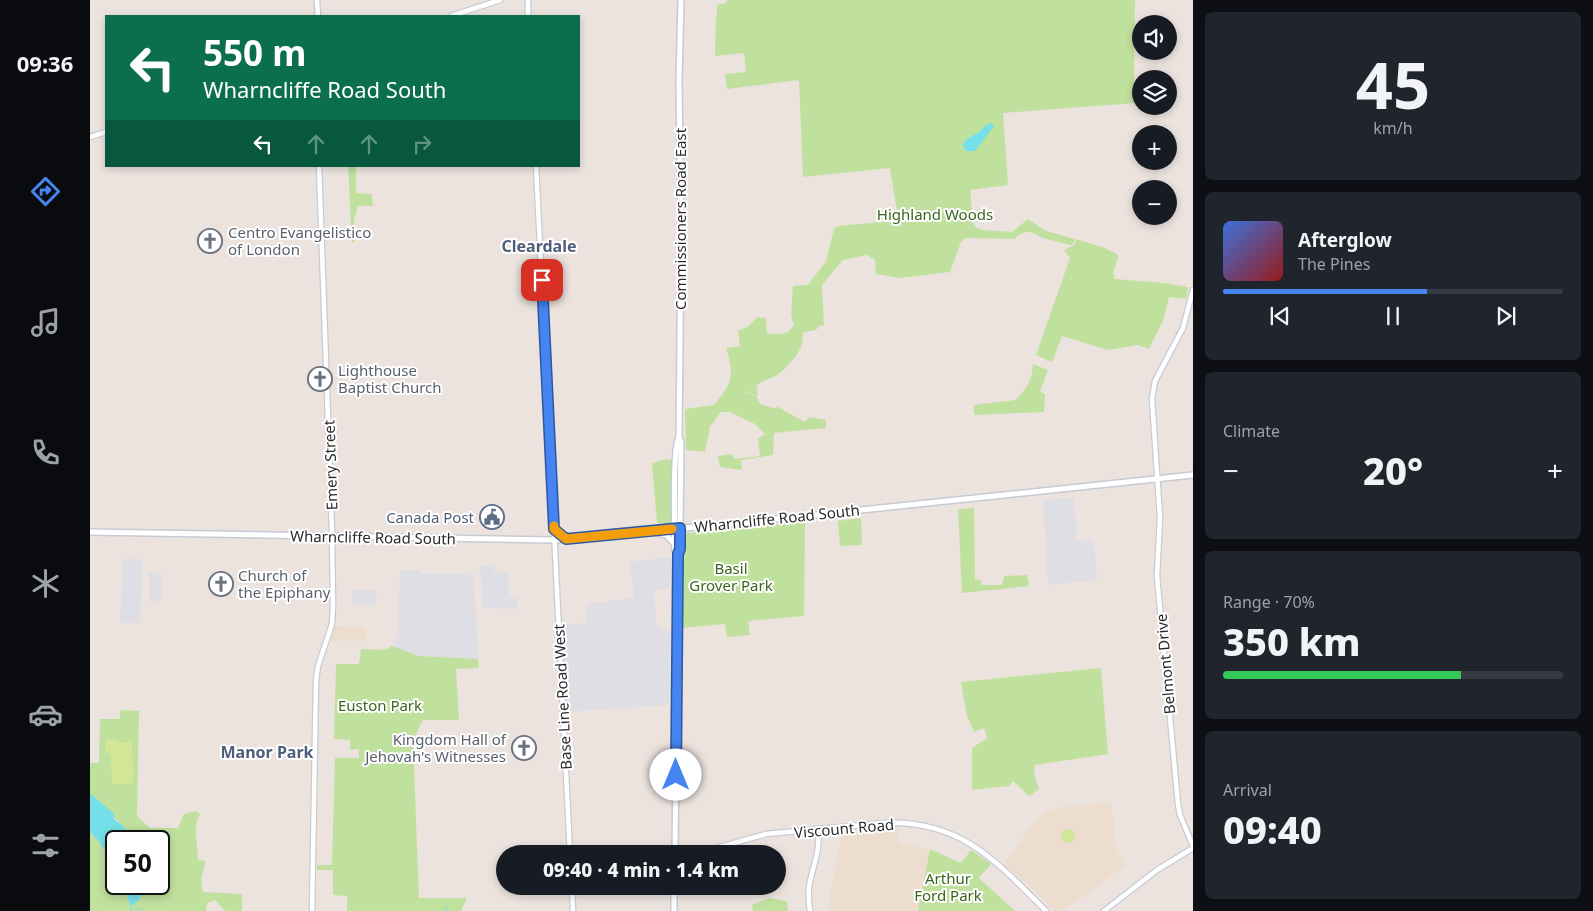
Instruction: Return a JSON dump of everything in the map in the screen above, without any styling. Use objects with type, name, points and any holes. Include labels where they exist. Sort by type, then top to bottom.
[{"type":"main road","name":"Commissioners Road East","points":[[678,528],[681,442],[678,438],[681,236],[679,80],[681,0]]},
{"type":"main road","name":"Wharncliffe Road South","points":[[90,532],[554,540],[1193,476]]},
{"type":"main road","points":[[678,528],[675,544],[675,550],[678,554]]},
{"type":"main road","points":[[675,845],[678,554],[680,549],[678,528]]},
{"type":"main road","points":[[554,529],[566,539]]},
{"type":"main road","points":[[650,531],[666,535],[675,544]]},
{"type":"main road","points":[[674,895],[674,911]]},
{"type":"street","points":[[317,0],[318,15]]},
{"type":"street","points":[[453,15],[500,0]]},
{"type":"street","points":[[528,0],[528,15]]},
{"type":"street","points":[[90,137],[105,132]]},
{"type":"street","name":"Emery Street","points":[[312,911],[316,680],[318,666],[332,624],[332,537],[319,167]]},
{"type":"street","name":"Base Line Road West","points":[[536,167],[570,845]]},
{"type":"street","name":"Belmont Drive","points":[[1193,290],[1183,328],[1159,371],[1153,391],[1160,518],[1156,565],[1164,662],[1178,804],[1180,815],[1193,847]]},
{"type":"street","name":"Viscount Road","points":[[727,845],[766,834],[898,823],[933,828],[967,841],[986,853],[1046,911]]},
{"type":"street","points":[[810,911],[809,888],[820,840],[818,830]]},
{"type":"street","points":[[1104,911],[1157,870],[1193,847]]},
{"type":"street","points":[[572,895],[573,911]]},
{"type":"shaded area","points":[[1074,497],[1077,541],[1094,540],[1097,580],[1048,585],[1043,500]]},
{"type":"shaded area","points":[[671,557],[670,588],[654,590],[656,624],[671,634],[669,705],[567,712],[563,625],[587,623],[586,604],[634,598],[630,562]]},
{"type":"shaded area","points":[[123,559],[142,559],[140,623],[120,623]]},
{"type":"shaded area","points":[[480,566],[494,566],[494,572],[508,573],[509,597],[517,599],[517,609],[483,608]]},
{"type":"shaded area","points":[[400,570],[421,570],[421,574],[474,573],[478,659],[419,656],[392,646],[398,634]]},
{"type":"shaded area","points":[[149,573],[162,573],[161,601],[149,601]]},
{"type":"shaded area","points":[[352,590],[377,591],[376,605],[352,605]]},
{"type":"shaded area","points":[[334,626],[366,627],[366,641],[331,641]]},
{"type":"shaded area","points":[[1111,802],[1116,847],[1126,865],[1085,896],[1060,911],[1054,911],[1004,863],[1037,819],[1047,811],[1061,807]]},
{"type":"shaded area","points":[[874,829],[899,829],[898,844],[930,849],[918,911],[829,911],[831,888],[839,849],[841,849],[839,833]]},
{"type":"green space","name":"Highland Woods","points":[[727,0],[1135,0],[1135,15],[1132,15],[1132,60],[1134,60],[1134,70],[1132,70],[1132,103],[1003,113],[1008,185],[970,190],[975,227],[982,230],[1012,232],[1028,219],[1046,231],[1075,239],[1073,244],[1050,240],[1029,232],[1022,233],[1014,239],[966,238],[961,242],[950,272],[899,278],[876,274],[875,260],[867,255],[843,260],[822,285],[824,325],[819,326],[816,330],[804,332],[801,348],[780,373],[759,383],[757,386],[757,397],[747,391],[744,394],[747,392],[756,397],[760,404],[773,408],[778,407],[805,422],[809,417],[826,420],[826,428],[774,433],[773,455],[741,460],[742,470],[720,467],[718,456],[731,454],[735,459],[760,456],[758,439],[765,434],[755,424],[730,412],[721,412],[710,427],[705,452],[686,450],[685,409],[714,405],[725,391],[731,373],[726,348],[740,346],[738,331],[749,326],[757,317],[766,318],[767,334],[783,334],[792,328],[794,324],[791,316],[793,286],[808,285],[826,261],[834,229],[838,226],[882,222],[897,212],[890,168],[803,177],[799,80],[727,89],[725,74],[746,72],[744,53],[715,56],[717,5],[726,3]]},
{"type":"green space","points":[[348,167],[356,167],[356,193],[372,194],[373,206],[357,206],[354,217],[355,242],[352,242]]},
{"type":"green space","points":[[1076,239],[1117,254],[1118,257],[1113,273],[1115,279],[1188,287],[1186,299],[1169,297],[1163,321],[1149,349],[1138,345],[1108,350],[1062,336],[1052,362],[1036,355],[1070,258],[1064,250],[1074,245]]},
{"type":"green space","points":[[1033,364],[1048,370],[1040,392],[1045,394],[1044,412],[974,415],[974,405],[1015,400],[1028,384]]},
{"type":"green space","points":[[667,459],[671,460],[673,465],[672,520],[668,526],[666,523],[657,523],[652,463]]},
{"type":"green space","points":[[974,508],[975,579],[981,580],[981,585],[1002,585],[1004,576],[1027,575],[1029,586],[962,593],[958,509]]},
{"type":"green space","points":[[861,518],[862,545],[840,546],[838,521]]},
{"type":"green space","name":"Basil Grover Park","points":[[805,522],[804,616],[748,621],[750,635],[727,637],[725,624],[682,628],[684,536],[686,533]]},
{"type":"green space","name":"Euston Park","points":[[392,646],[419,656],[478,659],[479,668],[456,669],[459,720],[423,720],[413,740],[419,898],[467,898],[461,911],[347,911],[347,896],[333,895],[333,870],[317,870],[317,865],[332,865],[335,758],[359,758],[359,749],[350,750],[350,740],[334,739],[336,664],[359,664],[361,649],[385,650]]},
{"type":"green space","points":[[1101,668],[1108,754],[1035,765],[1034,773],[1039,789],[1029,796],[1013,781],[1009,786],[972,790],[972,748],[987,738],[984,728],[974,732],[967,716],[961,682]]},
{"type":"green space","points":[[120,710],[139,711],[137,816],[150,828],[178,828],[184,814],[196,811],[200,814],[196,825],[196,836],[198,860],[205,861],[202,879],[203,892],[242,894],[242,911],[225,911],[215,900],[207,903],[206,911],[90,911],[90,832],[105,850],[105,895],[127,895],[130,905],[139,895],[170,895],[170,830],[126,830],[90,793],[90,763],[99,763],[100,719],[120,719]]},
{"type":"green space","points":[[106,740],[117,740],[120,743],[132,742],[133,783],[112,784],[111,755],[105,750]]},
{"type":"green space","points":[[1065,829],[1071,829],[1075,836],[1071,843],[1065,843],[1061,839],[1061,833]]},
{"type":"green space","name":"Arthur Ford Park","points":[[930,849],[961,863],[971,850],[991,864],[979,878],[1015,911],[918,911]]},
{"type":"green space","points":[[769,898],[787,901],[788,911],[753,911],[752,905]]},
{"type":"water","points":[[991,123],[994,126],[975,151],[966,151],[963,146],[967,139]]},
{"type":"water","points":[[90,793],[114,814],[114,819],[126,830],[105,830],[105,850],[90,832]]},
{"type":"water","points":[[127,895],[141,895],[137,902],[130,905]]},
{"type":"waterway","points":[[130,911],[131,905]]},
{"type":"waterway","points":[[134,905],[141,911]]},
{"type":"waterway","points":[[446,911],[447,907]]},
{"type":"slow traffic","points":[[554,526],[554,529],[566,539],[672,529]]},
{"type":"place","name":"Centro Evangelistico of London","points":[[210,241]]},
{"type":"place","name":"Lighthouse Baptist Church","points":[[320,379]]},
{"type":"place","name":"Canada Post","points":[[492,517]]},
{"type":"place","name":"Church of the Epiphany","points":[[221,584]]},
{"type":"place","name":"Kingdom Hall of Jehovah's Witnesses","points":[[524,748]]},
{"type":"district","name":"Cleardale","points":[[539,246]]},
{"type":"district","name":"Manor Park","points":[[267,752]]},
{"type":"route","points":[[542,280],[554,529],[566,539],[680,528],[680,549],[678,554],[676,775]]}]
